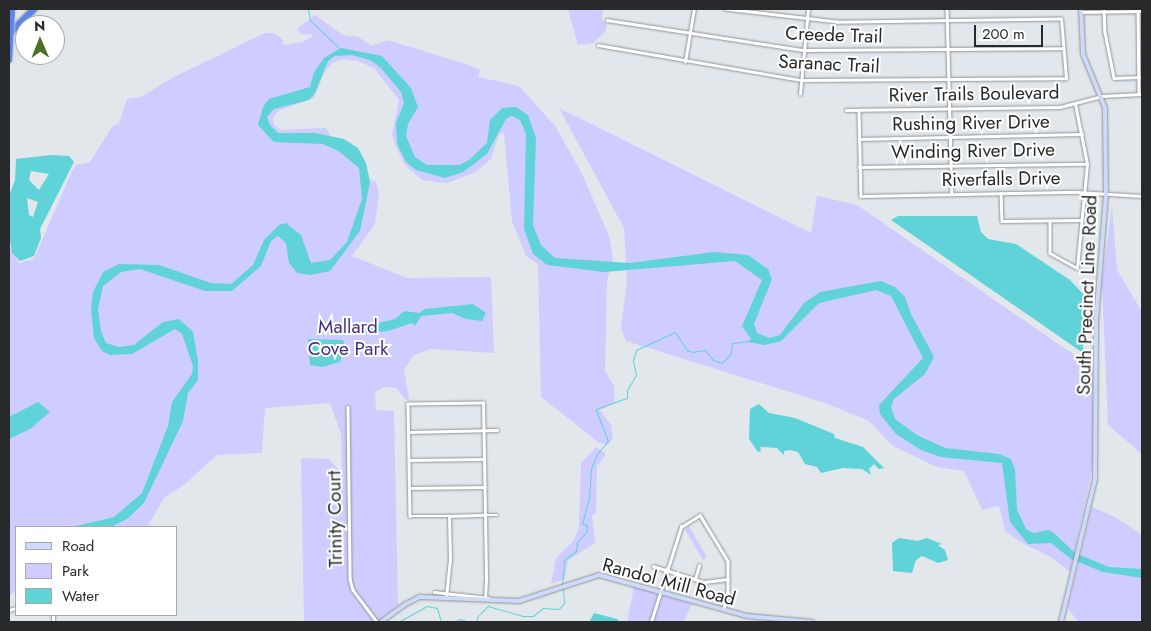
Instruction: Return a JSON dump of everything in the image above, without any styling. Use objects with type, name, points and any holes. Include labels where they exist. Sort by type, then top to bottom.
[{"type":"highway","points":[[9,60],[12,9]]},
{"type":"highway","points":[[9,34],[34,9]]},
{"type":"main road","name":"South Precinct Line Road","points":[[1062,622],[1096,474],[1096,321],[1106,194],[1106,118],[1102,96],[1083,54],[1081,10]]},
{"type":"main road","name":"Randol Mill Road","points":[[381,622],[416,598],[446,595],[519,601],[555,591],[591,575],[605,575],[747,616],[813,622]]},
{"type":"street","points":[[685,62],[694,9]]},
{"type":"street","points":[[725,9],[807,21],[1060,19],[1063,48]]},
{"type":"street","points":[[800,94],[808,9]]},
{"type":"street","points":[[947,9],[952,194]]},
{"type":"street","points":[[1081,10],[1142,11]]},
{"type":"street","points":[[1104,10],[1105,32],[1114,78],[1139,77]]},
{"type":"street","points":[[1138,10],[1141,94]]},
{"type":"street","name":"Creede Trail","points":[[607,20],[804,50],[1063,48]]},
{"type":"street","name":"Saranac Trail","points":[[598,45],[685,62],[801,80],[1066,78],[1067,71],[1063,48]]},
{"type":"street","name":"River Trails Boulevard","points":[[846,110],[949,109],[1075,104],[1102,96],[1141,94]]},
{"type":"street","points":[[1050,221],[1050,253],[1076,268],[1087,164],[1075,104]]},
{"type":"street","points":[[859,110],[859,167]]},
{"type":"street","name":"Rushing River Drive","points":[[860,139],[1082,134]]},
{"type":"street","name":"Winding River Drive","points":[[859,167],[1087,164]]},
{"type":"street","name":"Riverfalls Drive","points":[[859,167],[861,196],[1084,192],[1142,196]]},
{"type":"street","points":[[1001,193],[1002,221],[1081,220]]},
{"type":"street","points":[[485,599],[486,545],[485,515],[485,487],[484,459],[484,430],[483,402],[408,404],[410,516],[449,516],[485,515],[497,515]]},
{"type":"street","name":"Trinity Court","points":[[348,407],[351,585],[377,622]]},
{"type":"street","points":[[409,432],[497,430]]},
{"type":"street","points":[[409,460],[484,459]]},
{"type":"street","points":[[410,488],[485,487]]},
{"type":"street","points":[[651,622],[681,528],[700,515],[727,558],[728,579],[724,610]]},
{"type":"street","points":[[446,595],[450,560],[449,516]]},
{"type":"street","points":[[479,545],[486,545]]},
{"type":"street","points":[[653,566],[708,582],[728,579]]},
{"type":"street","points":[[695,579],[700,566]]},
{"type":"street","points":[[480,578],[486,577]]},
{"type":"street","name":"Randol Mill Road","points":[[434,592],[446,595]]},
{"type":"street","name":"Randol Mill Road","points":[[485,599],[489,598]]},
{"type":"green space","points":[[568,9],[603,9],[602,20],[607,24],[605,32],[593,43],[578,45]]},
{"type":"green space","name":"Mallard Cove Park","points":[[315,15],[343,35],[358,37],[372,46],[387,40],[466,64],[480,70],[478,77],[519,86],[556,127],[582,174],[609,236],[613,259],[607,280],[605,371],[614,386],[615,403],[600,410],[611,425],[613,439],[607,445],[598,442],[541,397],[538,264],[526,256],[512,221],[504,133],[499,134],[491,159],[476,172],[447,183],[422,180],[405,165],[395,145],[392,134],[399,100],[374,68],[358,61],[343,59],[332,63],[324,73],[314,98],[278,111],[273,118],[274,125],[281,130],[326,128],[334,142],[359,164],[362,177],[376,182],[379,194],[375,224],[352,256],[407,278],[491,277],[494,353],[430,349],[413,356],[404,370],[409,399],[406,400],[396,388],[384,387],[375,392],[376,410],[394,411],[398,605],[378,622],[304,622],[301,458],[329,459],[342,474],[341,434],[330,403],[265,408],[262,453],[217,455],[185,484],[164,498],[148,526],[15,526],[15,590],[9,597],[9,245],[19,263],[34,259],[72,171],[76,165],[90,162],[112,127],[119,123],[127,99],[141,97],[174,77],[265,33],[274,33],[283,40],[283,45],[303,42],[314,35],[302,34],[297,29]]},
{"type":"green space","points":[[559,108],[811,233],[817,196],[857,205],[1093,368],[1094,460],[1070,572],[1051,557],[1024,544],[1005,531],[999,506],[982,510],[964,471],[937,467],[893,446],[869,421],[825,403],[626,341],[621,328],[627,282],[624,228]]},
{"type":"green space","points":[[1112,205],[1117,270],[1142,312],[1142,454],[1108,425],[1102,282]]},
{"type":"green space","points":[[596,447],[606,454],[597,466],[596,513],[592,516],[595,543],[568,560],[565,579],[551,584],[556,558],[573,541],[579,528],[581,463]]},
{"type":"green space","points":[[1092,507],[1117,518],[1142,535],[1142,622],[1078,622],[1068,608]]},
{"type":"green space","points":[[689,526],[707,557],[703,560],[685,530]]},
{"type":"green space","points":[[634,587],[692,604],[683,622],[627,622]]},
{"type":"water","points":[[341,48],[382,56],[411,88],[418,107],[408,124],[406,136],[415,157],[427,165],[459,165],[469,160],[487,143],[490,120],[502,108],[516,107],[528,115],[536,138],[533,225],[541,245],[555,258],[630,263],[714,252],[748,255],[768,269],[772,279],[754,324],[757,333],[770,338],[780,335],[804,303],[820,292],[881,281],[895,287],[905,297],[911,314],[934,357],[925,374],[894,399],[891,407],[895,419],[917,435],[945,448],[999,454],[1011,459],[1015,469],[1017,510],[1026,529],[1034,533],[1048,530],[1053,532],[1075,553],[1109,567],[1142,569],[1142,578],[1103,572],[1071,559],[1051,543],[1028,544],[1010,522],[1002,463],[941,457],[921,450],[896,434],[880,414],[879,405],[923,358],[891,296],[876,290],[819,303],[781,341],[765,345],[748,342],[751,339],[742,326],[762,280],[735,261],[604,272],[547,265],[533,254],[524,229],[526,134],[520,120],[512,116],[506,119],[487,154],[463,172],[445,178],[416,170],[406,162],[397,144],[396,123],[404,103],[401,92],[381,68],[370,60],[352,55],[335,56],[328,61],[315,93],[309,100],[274,109],[267,117],[270,125],[278,133],[315,133],[344,139],[358,148],[366,163],[370,182],[360,231],[330,271],[310,275],[297,273],[289,263],[286,243],[278,236],[271,241],[261,266],[232,291],[205,291],[140,269],[121,272],[103,286],[98,309],[101,331],[106,343],[119,347],[134,345],[163,322],[179,319],[193,332],[198,361],[198,380],[188,393],[183,421],[144,503],[127,519],[113,526],[76,526],[114,517],[142,493],[168,426],[172,402],[192,374],[193,366],[182,334],[175,329],[132,354],[110,355],[102,351],[94,338],[91,310],[93,292],[103,272],[119,264],[159,265],[211,283],[231,284],[253,265],[264,240],[279,225],[286,223],[301,235],[311,263],[330,260],[347,242],[362,199],[359,168],[340,152],[323,144],[274,142],[258,125],[263,107],[269,99],[310,87],[314,72],[324,58]]},
{"type":"water","points":[[51,155],[69,156],[74,162],[40,229],[41,238],[34,256],[20,261],[12,253],[9,234],[9,196],[15,180],[16,159]],"holes":[[[31,171],[49,174],[39,190],[29,180]],[[27,198],[38,202],[33,217],[29,215]]]},
{"type":"water","points":[[898,216],[977,216],[981,232],[988,239],[1016,244],[1070,280],[1084,295],[1083,353],[891,220]]},
{"type":"water","points":[[473,304],[486,313],[482,321],[466,319],[452,313],[421,316],[415,326],[412,323],[388,331],[356,334],[362,327],[395,319],[404,311],[419,313],[425,309]]},
{"type":"water","points":[[308,339],[343,340],[345,348],[340,362],[322,367],[310,365]]},
{"type":"water","points":[[38,402],[50,412],[30,429],[9,439],[9,417]]},
{"type":"water","points":[[759,404],[769,413],[795,418],[834,434],[835,438],[863,447],[884,468],[879,469],[874,464],[869,469],[871,475],[862,469],[843,468],[821,473],[817,467],[805,464],[798,452],[784,451],[784,455],[777,448],[760,447],[761,451],[758,452],[749,439],[750,409]]},
{"type":"water","points":[[899,538],[918,541],[927,538],[942,544],[938,545],[945,550],[948,560],[938,563],[922,556],[916,560],[912,573],[893,571],[892,543]]},
{"type":"water","points":[[594,613],[617,619],[620,622],[589,622]]},
{"type":"waterway","points":[[308,9],[310,20],[339,48]]},
{"type":"waterway","points":[[562,585],[564,560],[576,551],[577,542],[587,531],[587,525],[582,524],[589,498],[591,469],[597,454],[608,441],[596,409],[627,398],[627,390],[636,375],[633,361],[636,350],[675,332],[687,350],[692,352],[705,350],[713,360],[722,363],[731,353],[732,343],[749,341]]},
{"type":"waterway","points":[[477,622],[477,617],[488,606],[523,616],[533,616],[543,608],[559,609],[564,603],[563,589]]},
{"type":"waterway","points":[[398,622],[427,606],[437,608],[441,622]]},
{"type":"waterway","points":[[453,622],[460,619],[469,622]]}]
